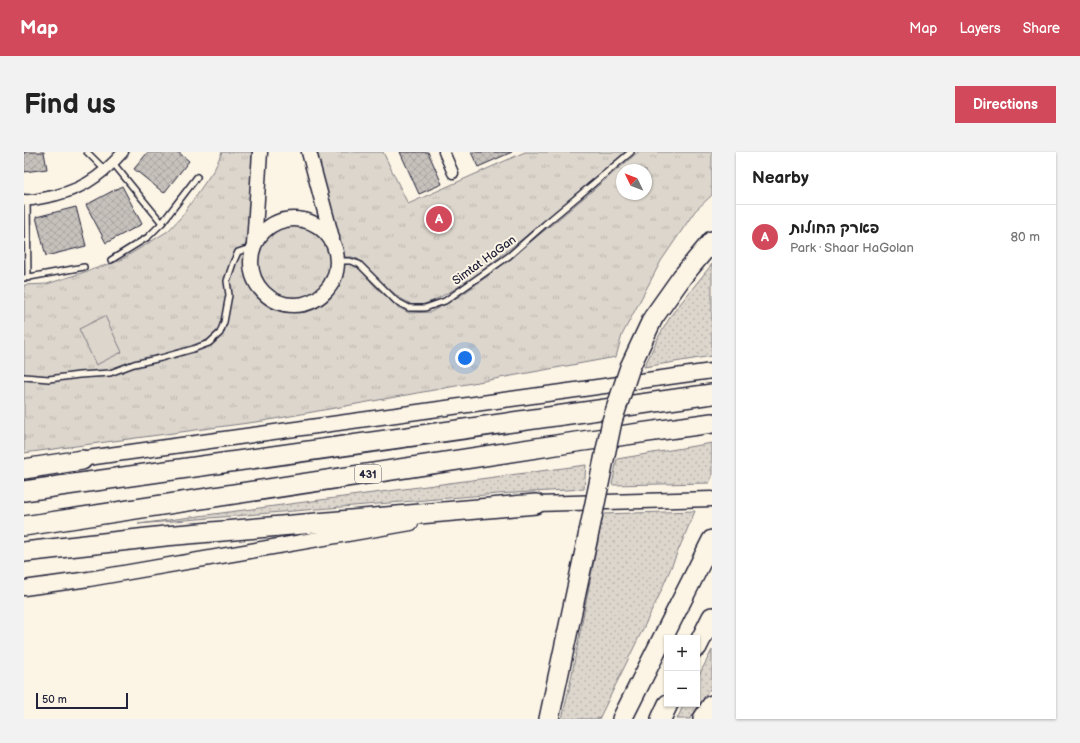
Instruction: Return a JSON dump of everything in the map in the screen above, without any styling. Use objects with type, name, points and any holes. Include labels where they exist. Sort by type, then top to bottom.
[{"type":"highway","points":[[549,719],[612,420],[630,367],[653,318],[682,277],[712,241]]},
{"type":"highway","points":[[24,491],[712,394]]},
{"type":"highway","name":"431","points":[[24,526],[576,442],[712,423]]},
{"type":"highway","points":[[24,469],[82,460]]},
{"type":"highway","points":[[24,552],[165,536],[536,504]]},
{"type":"highway","points":[[622,719],[712,540]]},
{"type":"highway","points":[[700,641],[712,617]]},
{"type":"highway","points":[[703,719],[712,705]]},
{"type":"highway","points":[[661,719],[667,707]]},
{"type":"main road","points":[[260,152],[254,247],[251,261],[253,275],[260,288],[270,298],[280,303],[291,305],[302,304],[316,298],[327,289],[334,276],[337,261],[309,152]]},
{"type":"main road","points":[[254,247],[261,234],[272,224],[286,219],[301,219],[316,224],[327,234],[334,246]]},
{"type":"main road","points":[[24,463],[82,460],[712,371]]},
{"type":"main road","points":[[24,588],[89,579],[438,518],[536,504],[712,499]]},
{"type":"street","points":[[25,200],[59,195],[83,186],[105,170],[122,152]]},
{"type":"street","points":[[444,152],[453,172]]},
{"type":"lane","points":[[87,152],[105,170]]},
{"type":"lane","name":"Simtat HaGan","points":[[337,261],[350,261],[358,264],[396,301],[409,308],[425,308],[445,301],[509,256],[631,152]]},
{"type":"lane","points":[[113,163],[162,223]]},
{"type":"lane","points":[[111,260],[148,237],[162,223],[197,178]]},
{"type":"lane","points":[[25,200],[26,278],[84,267]]},
{"type":"lane","points":[[24,377],[49,379],[110,373],[134,364],[161,358],[209,343],[220,333],[224,322],[229,295],[227,281],[238,252],[254,247]]},
{"type":"green space","points":[[222,152],[252,152],[250,225],[246,266],[251,282],[258,292],[277,305],[289,308],[300,308],[322,298],[329,292],[335,285],[340,264],[353,264],[362,271],[396,306],[409,313],[431,312],[463,294],[486,277],[616,171],[616,200],[652,200],[652,164],[624,164],[638,152],[712,152],[712,195],[695,211],[661,261],[622,335],[616,357],[263,421],[24,453],[24,285],[47,284],[119,261],[168,231],[182,216],[215,168]]},
{"type":"green space","points":[[315,152],[383,152],[408,204],[525,152],[625,152],[530,233],[469,281],[435,300],[416,307],[400,298],[383,284],[358,259],[352,257],[340,257]]},
{"type":"green space","points":[[294,221],[310,224],[323,233],[332,246],[335,262],[332,278],[323,291],[310,300],[294,303],[278,300],[265,291],[256,278],[253,262],[256,246],[265,233],[278,224]]},
{"type":"green space","points":[[712,264],[712,356],[644,367],[659,336],[672,314]]},
{"type":"green space","points":[[105,316],[122,352],[96,365],[79,329]]},
{"type":"green space","points":[[712,443],[712,477],[709,483],[612,485],[617,459]]},
{"type":"green space","points":[[586,465],[584,489],[497,494],[138,524]]},
{"type":"green space","points":[[695,511],[658,598],[599,719],[562,719],[603,514]]},
{"type":"green space","points":[[712,650],[712,686],[700,704],[700,673]]},
{"type":"green space","points":[[683,707],[698,707],[690,719],[677,719]]},
{"type":"building","points":[[24,152],[44,152],[47,169],[24,172]]},
{"type":"building","points":[[148,152],[178,152],[189,161],[164,193],[134,169]]},
{"type":"building","points":[[400,152],[428,152],[442,184],[419,194]]},
{"type":"building","points":[[471,152],[512,152],[478,167]]},
{"type":"building","points":[[122,186],[142,224],[106,243],[86,205]]},
{"type":"building","points":[[76,207],[86,246],[46,256],[36,217]]},
{"type":"place","name":"פארק החולות","points":[[439,219]]}]
